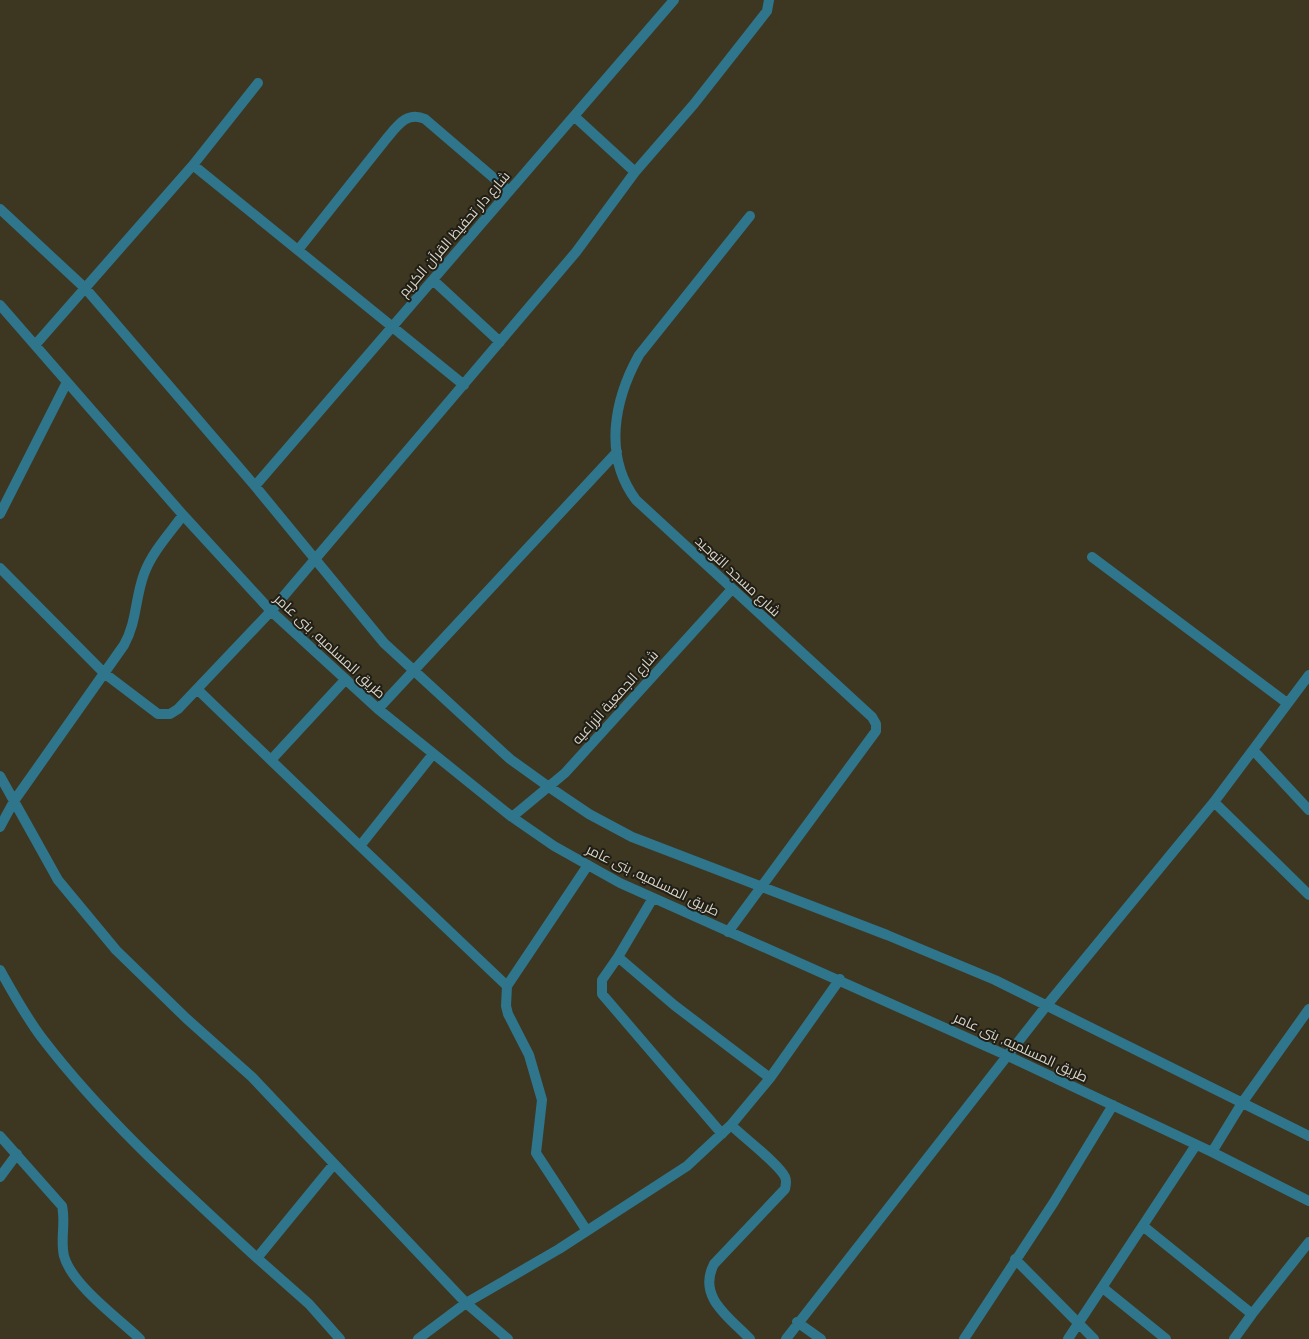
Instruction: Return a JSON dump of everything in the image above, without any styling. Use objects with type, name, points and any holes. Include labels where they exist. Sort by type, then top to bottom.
[{"type":"street","name":"شارع دار تحفيظ القرآن الكريم","points":[[255,486],[674,0]]},
{"type":"street","points":[[0,568],[104,673],[145,706],[165,716],[178,709],[271,611],[576,252],[635,172],[694,104],[767,11],[769,0]]},
{"type":"street","points":[[36,344],[193,165],[258,83]]},
{"type":"street","points":[[298,250],[386,138],[408,116],[418,115],[425,119],[509,191]]},
{"type":"street","points":[[574,116],[635,172]]},
{"type":"street","points":[[193,165],[464,384]]},
{"type":"street","points":[[0,209],[86,289],[255,486],[384,643],[510,759],[549,787],[589,814],[632,837],[943,958],[1047,1005],[1309,1136]]},
{"type":"street","name":"شارع مسجد التوحيد","points":[[728,932],[876,731],[876,724],[636,500],[622,478],[615,427],[618,402],[627,378],[639,356],[750,216]]},
{"type":"street","points":[[433,280],[500,342]]},
{"type":"street","name":"طريق المسلميه, بنى عامر","points":[[0,305],[36,344],[183,515],[271,611],[378,709],[512,817],[588,865],[653,898],[1008,1056],[1212,1152],[1309,1201]]},
{"type":"street","points":[[0,514],[67,382]]},
{"type":"street","points":[[378,709],[617,452]]},
{"type":"street","points":[[0,826],[14,801],[131,633],[141,584],[147,566],[183,515]]},
{"type":"street","points":[[1092,557],[1287,703]]},
{"type":"street","name":"شارع الجمعية الزراعيه","points":[[512,817],[565,773],[732,589]]},
{"type":"street","points":[[786,1339],[797,1322],[1047,1005],[1214,802],[1309,675]]},
{"type":"street","points":[[271,760],[345,680]]},
{"type":"street","points":[[197,689],[507,986]]},
{"type":"street","points":[[1254,751],[1309,810]]},
{"type":"street","points":[[360,846],[433,754]]},
{"type":"street","points":[[0,776],[58,880],[116,950],[187,1019],[252,1077],[466,1304],[508,1339]]},
{"type":"street","points":[[1214,802],[1309,895]]},
{"type":"street","points":[[587,1231],[536,1153],[542,1100],[529,1055],[508,1014],[507,986],[588,865]]},
{"type":"street","points":[[653,898],[602,980],[602,994],[722,1134]]},
{"type":"street","points":[[618,957],[674,1005],[770,1078]]},
{"type":"street","points":[[0,970],[42,1037],[94,1099],[183,1190],[309,1304],[340,1339]]},
{"type":"street","points":[[418,1339],[466,1304],[587,1231],[687,1166],[731,1126],[770,1078],[840,980]]},
{"type":"street","points":[[1212,1152],[1242,1103],[1309,1009]]},
{"type":"street","points":[[964,1339],[1054,1202],[1113,1105]]},
{"type":"street","points":[[731,1126],[776,1166],[785,1176],[787,1182],[785,1189],[714,1264],[710,1273],[708,1288],[712,1298],[750,1339]]},
{"type":"street","points":[[0,1136],[62,1206],[64,1214],[61,1241],[64,1258],[72,1274],[140,1339]]},
{"type":"street","points":[[1068,1339],[1196,1145]]},
{"type":"street","points":[[0,1177],[17,1154]]},
{"type":"street","points":[[257,1258],[334,1164]]},
{"type":"street","points":[[1143,1226],[1252,1314]]},
{"type":"street","points":[[1234,1339],[1309,1242]]},
{"type":"street","points":[[1015,1259],[1078,1325],[1094,1339]]},
{"type":"street","points":[[1102,1288],[1166,1339]]},
{"type":"street","points":[[797,1322],[821,1339]]}]
